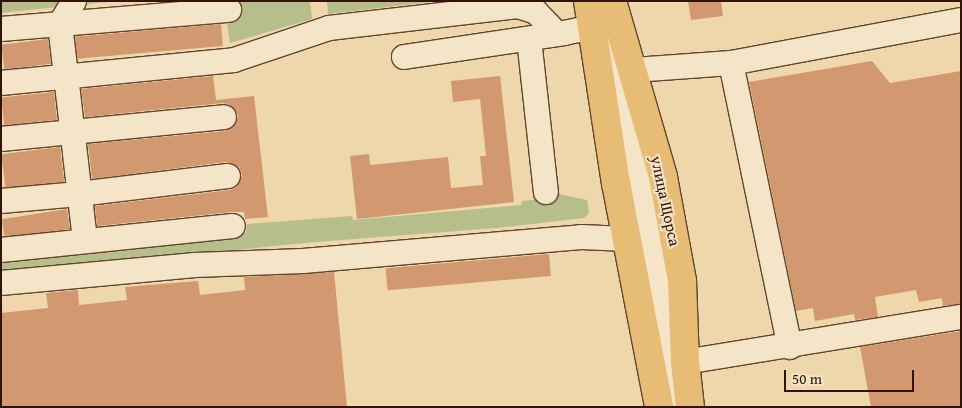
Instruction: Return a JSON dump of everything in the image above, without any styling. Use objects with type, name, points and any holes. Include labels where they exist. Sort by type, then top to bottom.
[{"type":"main road","name":"улица Щорса","points":[[612,1],[634,70],[663,177],[682,281],[685,362],[690,407]]},
{"type":"main road","points":[[593,10],[626,239],[659,407]]},
{"type":"street","points":[[74,1],[60,24],[85,241]]},
{"type":"street","points":[[1,83],[234,60],[330,28],[518,6],[536,12],[557,34]]},
{"type":"street","points":[[1,29],[229,10]]},
{"type":"street","points":[[404,57],[557,34],[593,10]]},
{"type":"street","name":"улица Щорса","points":[[593,10],[640,180],[659,284],[675,407]]},
{"type":"street","points":[[634,70],[731,63],[961,20]]},
{"type":"street","points":[[529,38],[546,192]]},
{"type":"street","points":[[731,63],[790,346]]},
{"type":"street","points":[[1,139],[224,117]]},
{"type":"street","points":[[1,200],[79,194],[228,176]]},
{"type":"street","points":[[1,250],[233,226]]},
{"type":"street","points":[[1,283],[194,265],[303,261],[581,236],[626,239]]},
{"type":"street","points":[[353,268],[377,260],[551,245]]},
{"type":"street","points":[[685,362],[961,317]]},
{"type":"green space","points":[[1,1],[116,1],[1,13]]},
{"type":"green space","points":[[224,1],[310,1],[312,19],[230,43]]},
{"type":"green space","points":[[327,1],[439,1],[328,14]]},
{"type":"green space","points":[[554,193],[587,200],[589,213],[584,218],[497,228],[316,242],[1,273],[1,259],[246,233],[247,224],[352,216],[353,220],[521,205],[522,201],[552,198]]},
{"type":"building","points":[[688,1],[721,1],[723,16],[691,20]]},
{"type":"building","points":[[221,24],[223,46],[76,59],[75,37]]},
{"type":"building","points":[[48,39],[51,64],[4,70],[1,45]]},
{"type":"building","points":[[872,61],[890,83],[961,71],[961,304],[943,306],[942,298],[919,302],[916,290],[875,297],[878,317],[855,320],[854,314],[815,321],[813,308],[796,311],[749,82]]},
{"type":"building","points":[[213,76],[216,100],[254,96],[268,217],[245,219],[244,212],[232,212],[97,226],[95,206],[230,190],[237,187],[242,175],[239,167],[226,162],[92,179],[88,144],[225,131],[236,123],[238,115],[230,105],[223,103],[85,117],[81,89]]},
{"type":"building","points":[[500,76],[514,202],[357,219],[350,156],[369,154],[370,165],[448,157],[451,188],[483,185],[480,156],[486,156],[480,99],[453,102],[451,81]]},
{"type":"building","points":[[54,92],[57,120],[4,125],[1,98]]},
{"type":"building","points":[[60,147],[64,182],[6,189],[1,154]]},
{"type":"building","points":[[67,209],[70,229],[5,239],[2,219]]},
{"type":"building","points":[[549,254],[551,276],[388,290],[386,268]]},
{"type":"building","points":[[334,272],[347,407],[1,407],[1,313],[48,308],[46,293],[78,290],[79,305],[127,300],[125,287],[198,281],[200,295],[245,290],[244,277]]},
{"type":"building","points":[[961,331],[961,407],[871,407],[860,347]]}]
